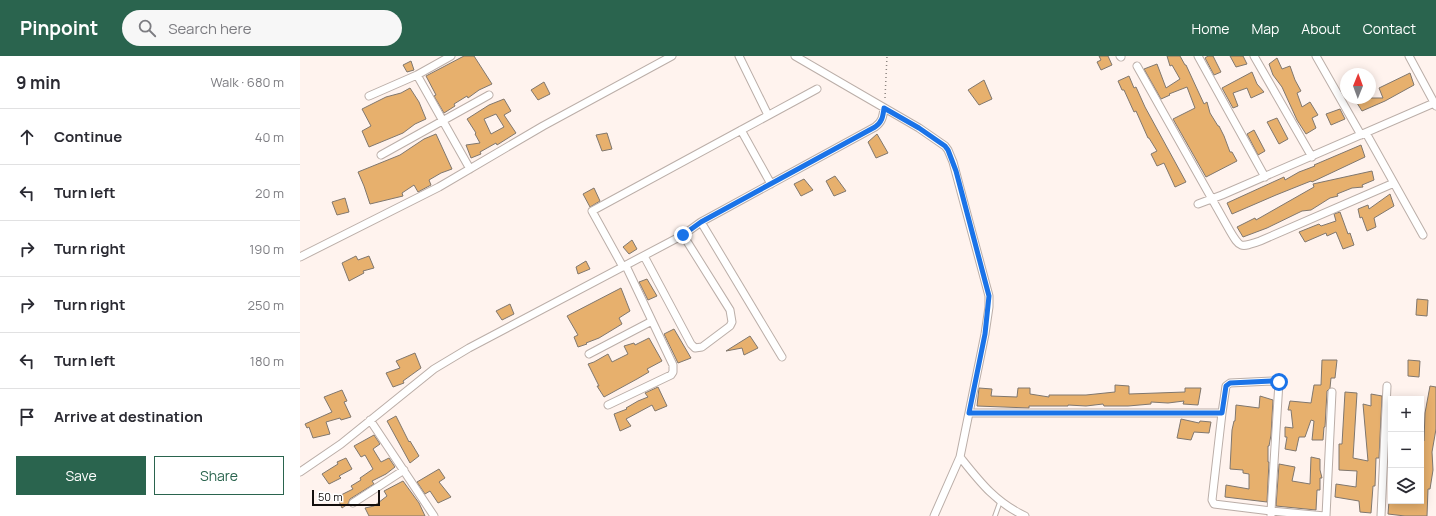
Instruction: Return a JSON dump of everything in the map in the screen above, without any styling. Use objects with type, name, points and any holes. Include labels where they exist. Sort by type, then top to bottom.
[{"type":"street","points":[[368,96],[417,75],[451,56]]},
{"type":"street","points":[[300,257],[439,187],[543,126],[672,56]]},
{"type":"street","points":[[739,56],[768,115]]},
{"type":"street","points":[[795,56],[919,128],[945,146],[956,171],[989,296],[985,334],[960,457],[934,516]]},
{"type":"street","points":[[1198,56],[1265,177]]},
{"type":"street","points":[[1254,56],[1312,156]]},
{"type":"street","points":[[1316,56],[1394,183],[1423,235]]},
{"type":"street","points":[[1198,204],[1435,104],[1409,56]]},
{"type":"street","points":[[1137,66],[1238,244],[1247,245],[1260,241],[1394,183]]},
{"type":"street","points":[[417,75],[470,169]]},
{"type":"street","points":[[608,405],[671,375],[673,372],[673,365],[624,267],[592,211],[817,89]]},
{"type":"street","points":[[381,155],[489,95]]},
{"type":"street","points":[[300,472],[341,444],[434,368],[683,235],[701,222],[875,127],[883,119],[884,108]]},
{"type":"street","points":[[741,130],[771,184]]},
{"type":"street","points":[[701,222],[782,357]]},
{"type":"street","points":[[644,256],[691,344],[695,348],[702,347],[730,326],[732,316],[730,310],[683,235]]},
{"type":"street","points":[[589,354],[652,321]]},
{"type":"street","points":[[1271,513],[1279,382],[1230,383],[1226,386],[1212,500],[1214,504],[1271,513],[1326,516],[1332,392]]},
{"type":"street","points":[[1381,516],[1387,386]]},
{"type":"street","points":[[969,413],[1222,413]]},
{"type":"street","points":[[370,420],[434,516]]},
{"type":"street","points":[[960,457],[980,482],[1000,502],[1025,516]]},
{"type":"street","points":[[353,503],[404,470]]},
{"type":"lane","points":[[995,516],[1000,502]]},
{"type":"path","points":[[884,108],[887,56]]},
{"type":"building","points":[[464,56],[474,56],[492,84],[479,90],[468,98],[467,96],[454,104],[455,106],[444,113],[434,96],[436,95],[426,76]]},
{"type":"building","points":[[1099,56],[1108,56],[1112,65],[1101,70],[1097,62],[1101,60]]},
{"type":"building","points":[[1167,56],[1180,56],[1186,65],[1204,104],[1207,102],[1210,113],[1219,126],[1230,152],[1232,152],[1237,161],[1206,177],[1173,119],[1195,108],[1187,87],[1161,99],[1144,69],[1157,64],[1166,88],[1180,79],[1172,65],[1170,66]]},
{"type":"building","points":[[1208,56],[1213,56],[1221,72],[1214,75],[1205,58]]},
{"type":"building","points":[[1230,56],[1243,56],[1247,64],[1236,67]]},
{"type":"building","points":[[1277,58],[1282,69],[1290,66],[1301,91],[1297,93],[1302,107],[1310,102],[1318,115],[1312,118],[1316,128],[1306,134],[1297,120],[1282,87],[1273,75],[1269,64]]},
{"type":"building","points":[[411,61],[414,70],[407,72],[403,65]]},
{"type":"building","points":[[1252,72],[1257,84],[1264,92],[1251,98],[1247,88],[1233,93],[1238,106],[1233,108],[1222,88]]},
{"type":"building","points":[[1410,73],[1414,85],[1385,101],[1362,111],[1358,104],[1376,104],[1376,98],[1383,98],[1379,88]]},
{"type":"building","points":[[1129,76],[1134,88],[1136,87],[1145,107],[1186,182],[1175,187],[1164,163],[1157,166],[1151,154],[1157,151],[1148,138],[1136,111],[1134,112],[1124,90],[1122,90],[1118,81]]},
{"type":"building","points":[[984,80],[992,99],[979,105],[968,90]]},
{"type":"building","points":[[544,82],[550,94],[538,100],[531,90]]},
{"type":"building","points":[[410,88],[419,102],[426,119],[415,124],[403,133],[369,147],[362,131],[371,126],[362,109],[386,97],[401,93]]},
{"type":"building","points":[[504,99],[511,111],[504,115],[516,133],[497,145],[496,143],[480,152],[481,154],[471,158],[466,145],[480,143],[475,134],[476,133],[467,119],[489,105]],"holes":[[[496,114],[504,127],[491,134],[484,119]]]},
{"type":"building","points":[[1340,109],[1345,119],[1331,125],[1326,114]]},
{"type":"building","points":[[1277,118],[1288,139],[1279,144],[1267,122]]},
{"type":"building","points":[[1254,130],[1265,151],[1258,155],[1247,134]]},
{"type":"building","points":[[607,133],[612,149],[602,151],[596,135]]},
{"type":"building","points":[[436,134],[452,169],[429,180],[431,185],[418,192],[414,185],[402,193],[403,196],[370,204],[358,172],[400,155],[424,139]]},
{"type":"building","points":[[877,134],[888,153],[876,158],[868,142]]},
{"type":"building","points":[[1361,145],[1365,157],[1312,182],[1311,181],[1276,195],[1232,214],[1227,203],[1284,177],[1285,180],[1299,172],[1315,166],[1314,165]]},
{"type":"building","points":[[1372,171],[1374,180],[1362,185],[1363,187],[1352,188],[1337,194],[1338,196],[1330,198],[1311,210],[1302,211],[1267,228],[1243,237],[1237,227],[1255,218],[1256,220],[1314,187],[1313,184]]},
{"type":"building","points":[[835,176],[846,191],[834,196],[826,181]]},
{"type":"building","points":[[804,179],[813,190],[801,196],[794,184]]},
{"type":"building","points":[[594,188],[600,201],[590,207],[583,194]]},
{"type":"building","points":[[1390,194],[1394,206],[1374,218],[1376,227],[1367,231],[1362,217],[1360,218],[1358,209],[1368,205],[1369,209]]},
{"type":"building","points":[[345,198],[349,212],[337,215],[332,202]]},
{"type":"building","points":[[1340,212],[1348,234],[1350,233],[1354,245],[1343,249],[1336,232],[1327,236],[1326,233],[1305,242],[1299,232],[1319,224],[1321,226],[1336,221],[1334,214]]},
{"type":"building","points":[[632,240],[637,249],[629,254],[623,247]]},
{"type":"building","points":[[356,256],[358,260],[369,256],[374,268],[363,271],[364,273],[349,281],[342,263]]},
{"type":"building","points":[[586,261],[590,269],[578,274],[576,267]]},
{"type":"building","points":[[647,279],[657,296],[648,300],[639,282]]},
{"type":"building","points":[[621,288],[630,311],[619,318],[622,324],[599,338],[578,347],[574,337],[578,335],[567,316]]},
{"type":"building","points":[[1417,299],[1428,300],[1427,316],[1416,315]]},
{"type":"building","points":[[510,304],[514,314],[502,320],[496,311]]},
{"type":"building","points":[[674,329],[691,358],[678,363],[664,334]]},
{"type":"building","points":[[750,336],[758,348],[744,355],[742,348],[726,351]]},
{"type":"building","points":[[649,338],[662,361],[647,369],[649,372],[604,397],[597,386],[599,386],[588,364],[608,354],[612,362],[628,354],[624,346],[634,343],[635,345]]},
{"type":"building","points":[[415,353],[421,368],[403,381],[404,383],[393,387],[386,373],[400,368],[396,361]]},
{"type":"building","points":[[1322,360],[1337,360],[1335,378],[1331,378],[1330,388],[1327,391],[1323,440],[1312,440],[1314,421],[1311,420],[1305,437],[1299,437],[1296,451],[1285,449],[1287,437],[1285,437],[1285,427],[1293,428],[1291,410],[1288,410],[1290,401],[1311,403],[1314,385],[1321,385]]},
{"type":"building","points":[[1408,360],[1420,361],[1419,377],[1408,376]]},
{"type":"building","points":[[1115,385],[1129,386],[1129,394],[1185,392],[1185,388],[1201,388],[1198,405],[1183,404],[1184,401],[1168,403],[1151,402],[1151,404],[1128,406],[1104,406],[1103,404],[1086,406],[1029,406],[1029,408],[977,406],[979,388],[992,389],[991,396],[1017,397],[1018,388],[1030,388],[1030,394],[1049,397],[1049,395],[1086,395],[1115,392]]},
{"type":"building","points":[[1430,386],[1436,387],[1436,429],[1432,452],[1433,470],[1430,489],[1428,489],[1427,516],[1388,514],[1389,504],[1424,504],[1425,413]]},
{"type":"building","points":[[658,387],[667,406],[655,411],[652,405],[626,419],[631,426],[620,431],[614,414],[627,409],[626,408],[638,401],[648,397],[645,393]]},
{"type":"building","points":[[342,390],[347,401],[344,402],[351,417],[326,422],[330,434],[313,438],[309,427],[307,428],[305,424],[332,412],[324,397]]},
{"type":"building","points":[[1345,392],[1357,393],[1353,458],[1368,461],[1363,404],[1371,406],[1371,394],[1382,396],[1379,458],[1376,458],[1375,486],[1373,486],[1371,513],[1360,512],[1359,501],[1335,497],[1336,484],[1356,487],[1357,471],[1339,470],[1339,444],[1342,444]]},
{"type":"building","points":[[1260,396],[1273,400],[1271,435],[1268,446],[1269,462],[1267,502],[1225,497],[1226,485],[1249,489],[1249,474],[1243,473],[1243,470],[1230,469],[1232,430],[1235,421],[1236,405],[1259,408]]},
{"type":"building","points":[[396,416],[409,442],[410,441],[419,456],[410,463],[387,421]]},
{"type":"building","points":[[1181,419],[1199,423],[1200,421],[1211,422],[1209,433],[1194,432],[1191,440],[1177,438]]},
{"type":"building","points":[[374,435],[380,444],[373,449],[381,462],[389,458],[395,467],[386,474],[372,481],[374,484],[350,499],[348,504],[342,508],[337,497],[353,489],[351,486],[361,480],[360,478],[373,469],[365,455],[361,457],[354,446]]},
{"type":"building","points":[[1311,457],[1320,459],[1322,478],[1320,478],[1320,490],[1317,490],[1316,510],[1276,506],[1279,464],[1295,467],[1292,481],[1310,484]]},
{"type":"building","points":[[346,458],[352,469],[339,476],[341,478],[329,484],[322,474],[338,464],[337,462]]},
{"type":"building","points":[[439,469],[445,478],[439,482],[451,497],[438,503],[430,491],[425,494],[417,482]]},
{"type":"building","points":[[403,481],[419,503],[425,516],[369,516],[365,508],[374,506],[387,496],[384,491]]},
{"type":"route","points":[[683,235],[701,222],[875,127],[883,119],[884,108],[919,128],[945,146],[956,171],[989,296],[985,334],[969,413],[1222,413],[1226,386],[1230,383],[1279,382]]}]
